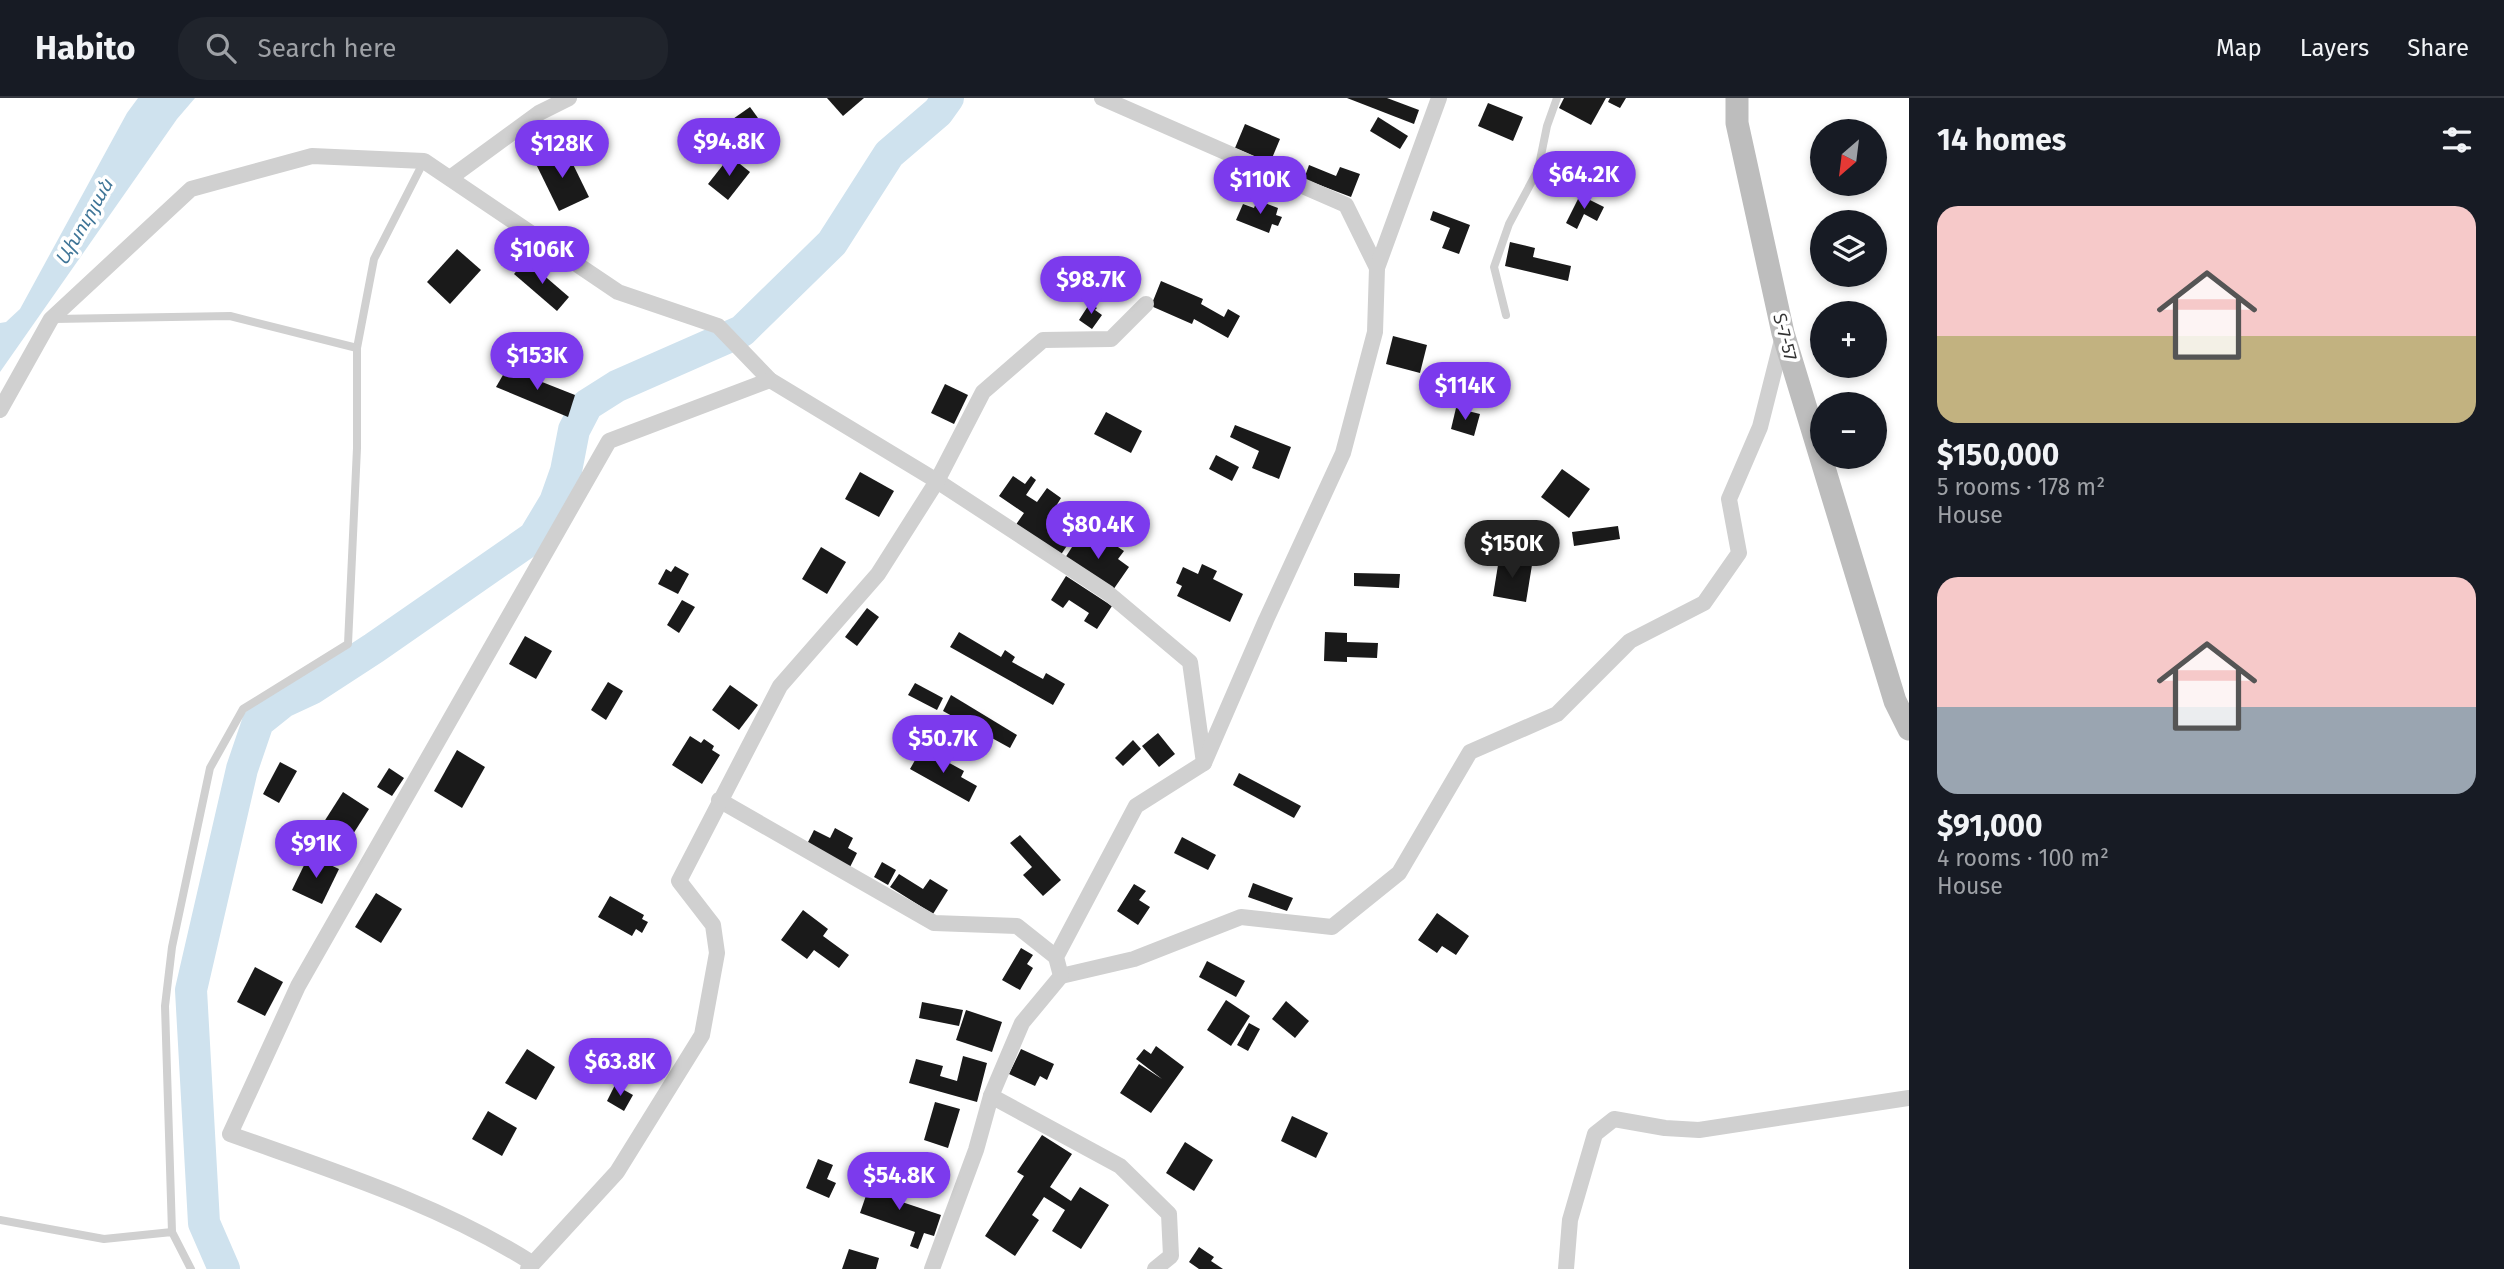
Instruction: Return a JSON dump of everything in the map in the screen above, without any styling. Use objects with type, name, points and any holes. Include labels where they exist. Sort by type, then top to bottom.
[{"type":"street","points":[[450,178],[539,113],[569,98]]},
{"type":"street","points":[[1102,98],[1346,205],[1377,268]]},
{"type":"street","points":[[1056,957],[1136,806],[1204,763],[1343,453],[1375,332],[1377,268],[1438,98]]},
{"type":"street","name":"Տ-7-57","points":[[1737,98],[1737,123],[1783,333],[1895,701],[1909,729]]},
{"type":"street","points":[[0,410],[51,318],[191,189],[312,156],[424,161],[618,292],[718,326],[770,380],[937,481],[1108,593],[1190,662],[1204,763]]},
{"type":"street","points":[[770,380],[609,441],[298,986],[230,1134],[389,1191],[497,1241],[530,1266],[617,1172],[702,1035],[717,953],[713,925],[679,881],[780,686],[878,574],[937,481],[983,392],[1043,340],[1111,339],[1146,304]]},
{"type":"street","points":[[932,1269],[976,1150],[991,1096],[1022,1023],[1061,976],[1134,959],[1241,917],[1332,927],[1399,873],[1471,752],[1557,714],[1630,641],[1704,603],[1740,553],[1729,499],[1760,427],[1783,333]]},
{"type":"street","points":[[719,800],[934,923],[1017,926],[1056,957],[1061,976]]},
{"type":"street","points":[[991,1096],[1120,1166],[1169,1214],[1175,1262],[1155,1269]]},
{"type":"street","points":[[1566,1269],[1570,1220],[1595,1134],[1614,1119],[1665,1128],[1699,1129],[1909,1098]]},
{"type":"lane","points":[[1506,315],[1494,267],[1509,224],[1538,170],[1547,126],[1557,98]]},
{"type":"lane","points":[[191,1269],[172,1232],[165,1006],[172,947],[210,768],[243,709],[348,644],[357,448],[357,348],[374,259],[424,161]]},
{"type":"lane","points":[[51,318],[230,316],[357,348]]},
{"type":"lane","points":[[0,1220],[104,1239],[172,1232]]},
{"type":"water","name":"Ախուրյան","points":[[138,98],[195,98],[177,119],[0,372],[0,323],[6,322],[20,309],[127,113]]},
{"type":"building","points":[[827,98],[864,98],[843,116]]},
{"type":"building","points":[[1347,98],[1387,98],[1419,110],[1414,124]]},
{"type":"building","points":[[1564,98],[1606,98],[1591,125],[1559,108]]},
{"type":"building","points":[[1610,98],[1626,98],[1620,108],[1608,102]]},
{"type":"building","points":[[1488,103],[1523,117],[1513,141],[1478,126]]},
{"type":"building","points":[[750,107],[758,118],[728,140],[720,128]]},
{"type":"building","points":[[1378,117],[1408,136],[1400,149],[1370,131]]},
{"type":"building","points":[[1245,124],[1280,139],[1270,163],[1235,148]]},
{"type":"building","points":[[565,148],[589,197],[559,211],[535,162]]},
{"type":"building","points":[[730,156],[750,172],[728,200],[708,184]]},
{"type":"building","points":[[1309,165],[1336,176],[1340,167],[1360,174],[1351,197],[1304,179]]},
{"type":"building","points":[[1580,195],[1604,207],[1597,221],[1584,214],[1577,229],[1566,223]]},
{"type":"building","points":[[1257,200],[1278,208],[1276,215],[1282,217],[1278,226],[1272,224],[1269,233],[1236,220],[1243,204],[1254,208]]},
{"type":"building","points":[[1433,211],[1470,225],[1459,254],[1442,248],[1450,228],[1430,220]]},
{"type":"building","points":[[1510,242],[1535,248],[1533,257],[1571,266],[1568,281],[1505,266]]},
{"type":"building","points":[[457,249],[481,270],[450,304],[427,282]]},
{"type":"building","points":[[526,260],[569,297],[557,311],[514,274]]},
{"type":"building","points":[[1161,281],[1203,299],[1201,304],[1224,317],[1228,309],[1240,316],[1228,338],[1194,319],[1192,324],[1151,306]]},
{"type":"building","points":[[1090,303],[1102,315],[1092,329],[1079,320]]},
{"type":"building","points":[[1393,336],[1427,345],[1420,373],[1386,364]]},
{"type":"building","points":[[507,368],[575,395],[568,417],[496,387]]},
{"type":"building","points":[[945,384],[968,395],[954,424],[931,413]]},
{"type":"building","points":[[1456,408],[1480,414],[1474,436],[1451,429]]},
{"type":"building","points":[[1106,412],[1142,431],[1131,453],[1094,434]]},
{"type":"building","points":[[1235,425],[1291,447],[1279,479],[1252,468],[1259,451],[1230,437]]},
{"type":"building","points":[[1216,455],[1239,467],[1232,481],[1209,469]]},
{"type":"building","points":[[1562,469],[1590,489],[1569,518],[1541,497]]},
{"type":"building","points":[[860,472],[894,491],[879,517],[845,499]]},
{"type":"building","points":[[1013,476],[1025,484],[1031,476],[1036,480],[1026,495],[1037,502],[1047,488],[1061,498],[1053,511],[1079,528],[1060,556],[1015,526],[1024,513],[999,496]]},
{"type":"building","points":[[1618,526],[1620,539],[1574,546],[1572,532]]},
{"type":"building","points":[[1081,533],[1104,548],[1109,541],[1124,551],[1118,559],[1129,567],[1113,590],[1065,558]]},
{"type":"building","points":[[821,547],[846,562],[827,594],[802,579]]},
{"type":"building","points":[[1499,559],[1532,565],[1526,602],[1493,596]]},
{"type":"building","points":[[1202,564],[1217,571],[1213,579],[1243,594],[1230,622],[1177,596],[1182,586],[1176,583],[1183,567],[1198,574]]},
{"type":"building","points":[[675,566],[689,574],[678,594],[658,584],[666,569],[671,572]]},
{"type":"building","points":[[1354,573],[1400,574],[1399,588],[1354,586]]},
{"type":"building","points":[[1066,576],[1112,606],[1097,629],[1084,621],[1089,613],[1069,600],[1063,608],[1051,600]]},
{"type":"building","points":[[682,600],[695,607],[679,633],[667,625]]},
{"type":"building","points":[[867,608],[879,617],[857,646],[845,637]]},
{"type":"building","points":[[959,632],[1001,657],[1005,650],[1015,657],[1012,662],[1043,679],[1046,673],[1065,684],[1053,705],[950,647]]},
{"type":"building","points":[[1325,632],[1347,633],[1347,642],[1378,643],[1377,658],[1347,657],[1347,662],[1324,661]]},
{"type":"building","points":[[525,636],[552,651],[536,679],[509,664]]},
{"type":"building","points":[[608,682],[623,691],[606,720],[591,710]]},
{"type":"building","points":[[915,683],[943,698],[937,710],[908,695]]},
{"type":"building","points":[[730,685],[758,705],[739,730],[712,710]]},
{"type":"building","points":[[951,695],[1017,735],[1010,748],[943,711]]},
{"type":"building","points":[[1158,733],[1175,754],[1159,767],[1142,746]]},
{"type":"building","points":[[690,736],[701,743],[704,739],[714,746],[712,750],[720,755],[702,784],[672,765]]},
{"type":"building","points":[[1133,740],[1141,749],[1123,766],[1115,758]]},
{"type":"building","points":[[922,748],[964,771],[961,777],[977,786],[969,802],[910,769]]},
{"type":"building","points":[[457,750],[485,767],[462,808],[434,791]]},
{"type":"building","points":[[280,762],[297,771],[279,803],[263,794]]},
{"type":"building","points":[[389,768],[404,778],[392,796],[377,787]]},
{"type":"building","points":[[1239,773],[1301,806],[1294,818],[1233,785]]},
{"type":"building","points":[[343,792],[369,809],[348,842],[322,825]]},
{"type":"building","points":[[835,828],[853,838],[848,848],[857,853],[850,867],[807,844],[814,830],[830,838]]},
{"type":"building","points":[[1020,835],[1061,880],[1043,896],[1023,875],[1032,867],[1010,843]]},
{"type":"building","points":[[1182,837],[1216,855],[1208,870],[1174,853]]},
{"type":"building","points":[[309,855],[339,869],[322,904],[292,890]]},
{"type":"building","points":[[882,862],[896,870],[888,885],[874,877]]},
{"type":"building","points":[[899,874],[923,889],[930,879],[948,890],[933,914],[890,887]]},
{"type":"building","points":[[1253,883],[1293,898],[1287,911],[1248,897]]},
{"type":"building","points":[[1134,884],[1146,891],[1139,900],[1150,907],[1138,925],[1117,911]]},
{"type":"building","points":[[376,893],[402,909],[381,943],[355,927]]},
{"type":"building","points":[[610,896],[644,915],[642,919],[648,922],[642,933],[636,929],[632,936],[598,917]]},
{"type":"building","points":[[803,910],[828,929],[823,936],[849,955],[839,968],[814,950],[807,959],[781,940]]},
{"type":"building","points":[[1437,913],[1469,936],[1456,955],[1442,946],[1437,953],[1418,940]]},
{"type":"building","points":[[1021,948],[1033,955],[1027,964],[1033,968],[1020,990],[1002,980]]},
{"type":"building","points":[[1207,961],[1245,981],[1236,997],[1199,977]]},
{"type":"building","points":[[255,967],[283,982],[265,1016],[237,1002]]},
{"type":"building","points":[[1226,1000],[1250,1016],[1231,1046],[1207,1030]]},
{"type":"building","points":[[1286,1001],[1309,1021],[1295,1038],[1272,1019]]},
{"type":"building","points":[[922,1002],[963,1010],[959,1026],[919,1018]]},
{"type":"building","points":[[966,1010],[1002,1022],[992,1052],[956,1040]]},
{"type":"building","points":[[1249,1023],[1260,1029],[1248,1051],[1237,1045]]},
{"type":"building","points":[[1156,1046],[1184,1067],[1151,1113],[1120,1093],[1139,1064],[1162,1079],[1136,1059],[1144,1049],[1151,1054]]},
{"type":"building","points":[[527,1049],[555,1067],[536,1100],[505,1083]]},
{"type":"building","points":[[1021,1049],[1054,1064],[1047,1080],[1040,1076],[1035,1086],[1009,1074]]},
{"type":"building","points":[[963,1056],[987,1063],[977,1102],[909,1083],[916,1059],[943,1066],[940,1076],[957,1081]]},
{"type":"building","points":[[615,1085],[633,1095],[624,1111],[607,1101]]},
{"type":"building","points":[[935,1102],[960,1109],[948,1148],[924,1140]]},
{"type":"building","points":[[488,1111],[517,1128],[502,1156],[472,1139]]},
{"type":"building","points":[[1292,1116],[1328,1133],[1316,1158],[1281,1141]]},
{"type":"building","points":[[1042,1135],[1072,1154],[1050,1187],[1071,1201],[1080,1187],[1109,1205],[1081,1249],[1052,1231],[1065,1210],[1044,1197],[1032,1215],[1039,1220],[1015,1256],[985,1236],[1024,1176],[1017,1172]]},
{"type":"building","points":[[1185,1142],[1213,1160],[1194,1191],[1166,1173]]},
{"type":"building","points":[[818,1159],[833,1165],[827,1179],[836,1183],[829,1198],[806,1188]]},
{"type":"building","points":[[871,1181],[902,1191],[899,1201],[941,1215],[934,1236],[924,1233],[918,1249],[910,1246],[915,1232],[860,1213]]},
{"type":"building","points":[[1199,1247],[1214,1257],[1211,1261],[1223,1269],[1199,1269],[1189,1262]]},
{"type":"building","points":[[849,1249],[879,1258],[876,1269],[842,1269]]},
{"type":"waterway","points":[[224,1269],[204,1223],[191,990],[242,769],[258,722],[283,702],[311,689],[374,648],[534,537],[555,502],[566,471],[574,430],[587,405],[617,386],[742,331],[832,243],[889,154],[938,112],[948,98]]}]
